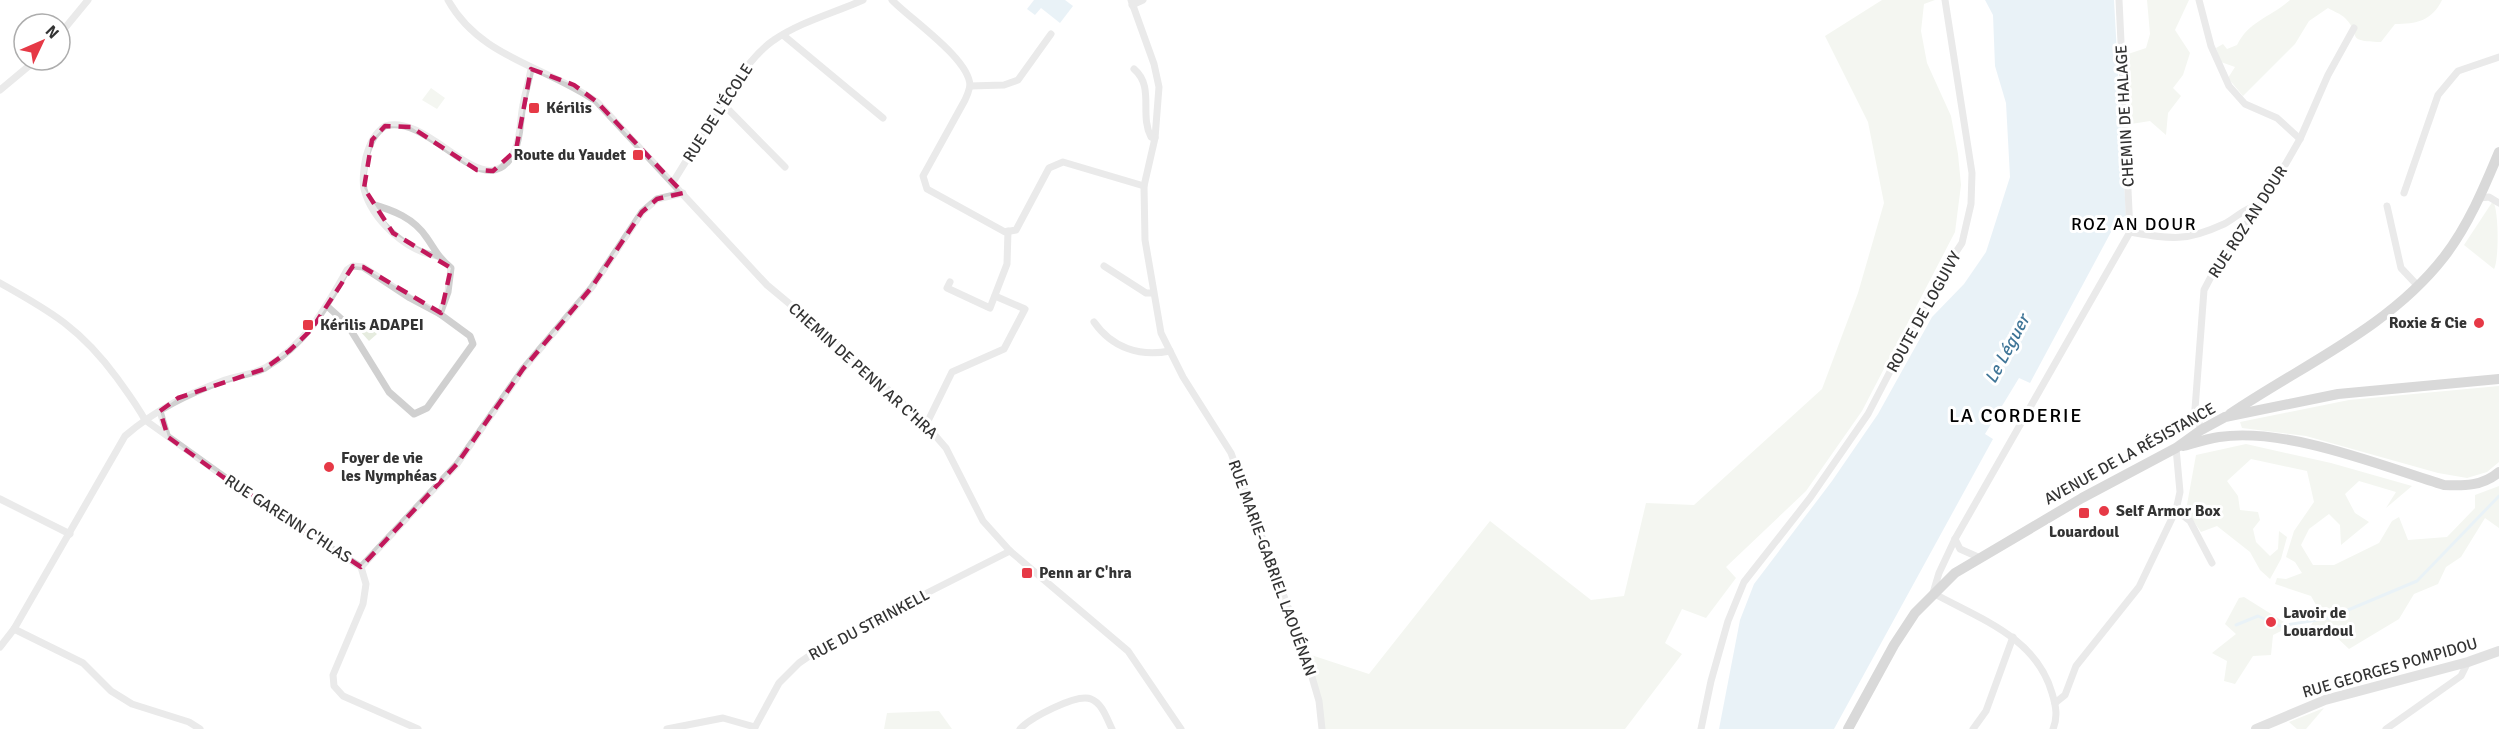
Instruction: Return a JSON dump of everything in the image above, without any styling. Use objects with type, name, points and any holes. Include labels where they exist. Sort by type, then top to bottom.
[{"type":"main road","points":[[2225,417],[2358,334],[2400,302],[2444,257],[2480,198],[2499,152]]},
{"type":"main road","name":"AVENUE DE LA RÉSISTANCE","points":[[1848,729],[1894,645],[1919,608],[1933,593],[1978,557],[2176,448],[2200,430],[2225,417],[2338,394],[2499,379]]},
{"type":"main road","points":[[2176,448],[2219,437],[2253,435],[2320,447],[2444,484],[2465,486],[2481,482],[2499,472]]},
{"type":"main road","name":"RUE GEORGES POMPIDOU","points":[[2256,729],[2325,699],[2468,662],[2499,651]]},
{"type":"street","points":[[72,19],[88,0]]},
{"type":"street","points":[[448,0],[458,19],[479,38],[531,69],[574,86],[597,102],[673,182]]},
{"type":"street","name":"RUE DE L'ÉCOLE","points":[[673,182],[759,53],[783,34],[863,0]]},
{"type":"street","points":[[892,0],[957,58],[970,86],[965,100],[923,176],[927,189],[1005,232],[1012,231]]},
{"type":"street","points":[[1131,3],[1143,0]]},
{"type":"street","name":"ROUTE DE LOGUIVY","points":[[1701,729],[1711,681],[1728,621],[1744,582],[1810,498],[1868,414],[1938,279],[1962,243],[1971,204],[1972,174],[1944,0]]},
{"type":"street","name":"CHEMIN DE HALAGE","points":[[2119,0],[2130,232]]},
{"type":"street","points":[[2199,0],[2211,46],[2229,86],[2245,104],[2277,118],[2300,139]]},
{"type":"street","name":"RUE MARIE-GABRIEL LAOUÉNAN","points":[[1131,3],[1154,64],[1159,87],[1155,138],[1144,186],[1145,240],[1161,333],[1183,377],[1231,453],[1305,653],[1319,701],[1322,729]]},
{"type":"street","name":"RUE ROZ AN DOUR","points":[[2200,430],[2195,409],[2204,290],[2300,139],[2328,75],[2354,28]]},
{"type":"street","points":[[783,34],[883,117]]},
{"type":"street","points":[[970,86],[1004,85],[1018,80],[1051,34]]},
{"type":"street","points":[[2404,193],[2438,95],[2458,71],[2499,57]]},
{"type":"street","points":[[437,256],[423,254],[407,245],[393,233],[370,204],[364,188],[367,155],[377,132],[392,124],[424,133],[477,170],[493,171],[504,165],[516,150],[531,69]]},
{"type":"street","points":[[1134,69],[1142,76],[1146,89],[1145,122],[1151,136],[1155,138]]},
{"type":"street","points":[[0,90],[22,72]]},
{"type":"street","points":[[723,104],[785,167]]},
{"type":"street","points":[[950,282],[947,288],[990,308],[1007,264],[1012,231],[1049,168],[1063,162],[1144,186]]},
{"type":"street","name":"CHEMIN DE PENN AR C'HRA","points":[[673,182],[767,285],[926,425],[946,448],[983,521],[1010,551],[1128,651],[1181,729]]},
{"type":"street","name":"RUE GARENN C'HLAS","points":[[145,420],[279,516],[361,567],[457,464],[523,369],[592,287],[642,212],[657,199],[683,193]]},
{"type":"street","points":[[2480,198],[2489,197],[2499,203]]},
{"type":"street","points":[[370,204],[393,210],[412,221],[427,238],[437,256],[451,268],[448,292],[440,314]]},
{"type":"street","points":[[2387,206],[2401,268],[2416,285]]},
{"type":"street","points":[[2053,729],[2056,720],[2055,703],[2048,678],[2036,657],[2013,637],[1933,593],[1939,573],[1954,539],[2130,232],[2180,239],[2190,238],[2226,223],[2248,208],[2257,207]]},
{"type":"street","points":[[0,647],[14,629],[125,436],[178,398],[264,369],[289,351],[311,330],[347,270],[352,266],[363,267],[410,298],[440,314],[470,336],[473,344],[427,408],[414,414],[389,392],[346,324],[327,306]]},
{"type":"street","points":[[1104,266],[1146,293],[1153,292]]},
{"type":"street","points":[[0,283],[54,314],[76,330],[95,348],[139,408],[145,420]]},
{"type":"street","points":[[926,425],[952,372],[1004,349],[1025,309],[995,296]]},
{"type":"street","points":[[1094,322],[1102,334],[1130,350],[1156,354],[1170,351]]},
{"type":"street","points":[[160,411],[168,437]]},
{"type":"street","points":[[2055,703],[2065,695],[2076,666],[2111,625],[2139,587],[2176,510],[2180,492],[2176,448]]},
{"type":"street","points":[[0,499],[70,534]]},
{"type":"street","points":[[2176,510],[2190,521],[2212,563]]},
{"type":"street","points":[[1954,539],[1960,549],[1978,557]]},
{"type":"street","name":"RUE DU STRINKELL","points":[[755,728],[764,707],[779,684],[799,663],[828,644],[1010,551]]},
{"type":"street","points":[[361,567],[366,584],[363,604],[333,675],[334,686],[343,696],[418,729]]},
{"type":"street","points":[[14,629],[83,663],[111,691],[132,704],[189,722],[200,729]]},
{"type":"street","points":[[1972,729],[1986,711],[2013,637]]},
{"type":"street","points":[[2386,729],[2461,676],[2468,662]]},
{"type":"street","points":[[1020,729],[1033,718],[1084,697],[1094,699],[1101,706],[1112,729]]},
{"type":"street","points":[[667,729],[723,718],[755,728]]},
{"type":"highlighted area","points":[[531,69],[574,85],[597,102],[683,193],[657,199],[642,212],[592,287],[523,369],[457,464],[361,567],[223,477],[168,437],[163,427],[160,411],[178,398],[264,369],[289,351],[311,330],[353,266],[363,267],[441,313],[451,268],[393,233],[364,188],[372,140],[385,126],[411,127],[477,170],[493,171],[516,150]]},
{"type":"shaded area","points":[[1882,0],[1935,0],[1924,4],[1921,31],[1927,63],[1951,116],[1958,154],[1961,185],[1955,232],[1862,411],[1806,491],[1726,567],[1736,578],[1706,618],[1682,609],[1665,643],[1682,654],[1625,729],[1324,729],[1305,653],[1369,674],[1490,521],[1591,600],[1624,596],[1646,503],[1694,505],[1822,389],[1858,293],[1884,203],[1868,122],[1825,36]]},
{"type":"shaded area","points":[[2147,0],[2189,0],[2175,30],[2190,53],[2183,75],[2173,88],[2181,96],[2168,113],[2166,135],[2150,121],[2131,124],[2128,54],[2146,48],[2150,34]]},
{"type":"shaded area","points":[[2290,0],[2442,0],[2433,13],[2423,20],[2395,24],[2381,42],[2358,39],[2345,18],[2328,8],[2309,21],[2295,44],[2243,96],[2228,78],[2235,67],[2221,62],[2216,48],[2223,44],[2227,49],[2237,45],[2247,30]]},
{"type":"shaded area","points":[[431,88],[445,98],[437,109],[422,100]]},
{"type":"shaded area","points":[[2493,201],[2498,235],[2494,269],[2464,245]]},
{"type":"shaded area","points":[[365,324],[377,334],[369,341],[359,330]]},
{"type":"shaded area","points":[[2499,386],[2499,462],[2487,472],[2467,478],[2438,473],[2306,436],[2242,428],[2240,422],[2349,400]]},
{"type":"shaded area","points":[[2246,444],[2331,463],[2412,486],[2386,508],[2396,492],[2359,481],[2345,494],[2355,513],[2369,522],[2341,545],[2340,525],[2329,514],[2309,529],[2301,545],[2313,565],[2334,565],[2379,543],[2392,521],[2399,517],[2408,540],[2447,537],[2475,508],[2475,495],[2499,486],[2499,528],[2485,518],[2461,557],[2446,567],[2438,584],[2414,594],[2399,619],[2349,649],[2333,634],[2309,628],[2320,612],[2311,596],[2275,584],[2277,578],[2286,579],[2302,573],[2295,562],[2286,557],[2294,531],[2314,502],[2307,471],[2251,459],[2227,481],[2238,496],[2240,510],[2258,512],[2260,520],[2253,529],[2256,542],[2270,556],[2278,549],[2279,531],[2287,537],[2281,559],[2270,579],[2260,570],[2250,552],[2217,526],[2201,532],[2186,510],[2196,455]]},
{"type":"shaded area","points":[[2244,597],[2284,622],[2283,630],[2273,635],[2271,655],[2253,656],[2235,684],[2224,681],[2227,661],[2212,653],[2236,634],[2225,624],[2239,598]]},
{"type":"shaded area","points":[[2324,708],[2306,729],[2297,729],[2289,722]]},
{"type":"shaded area","points":[[939,711],[952,729],[884,729],[887,713]]},
{"type":"water","points":[[1034,0],[1065,0],[1073,6],[1060,23],[1041,8],[1035,15],[1027,9]]},
{"type":"water","name":"Le Léguer","points":[[1985,0],[2114,0],[2126,216],[2118,219],[2030,383],[2019,378],[1985,434],[1993,439],[1834,729],[1719,729],[1740,620],[1754,584],[1832,481],[1878,414],[1932,317],[1964,284],[1986,252],[2010,177],[2006,103],[1995,66],[1993,15]]},
{"type":"waterway","points":[[2236,625],[2258,616],[2280,626],[2329,618],[2417,581],[2499,496]]},
{"type":"place","name":"Kérilis","points":[[534,108]]},
{"type":"place","name":"Route du Yaudet","points":[[638,155]]},
{"type":"place","name":"Roxie & Cie","points":[[2479,323]]},
{"type":"place","name":"Kérilis ADAPEI","points":[[308,325]]},
{"type":"place","name":"Foyer de vie les Nymphéas","points":[[329,467]]},
{"type":"place","name":"Self Armor Box","points":[[2104,511]]},
{"type":"place","name":"Louardoul","points":[[2084,513]]},
{"type":"place","name":"Penn ar C'hra","points":[[1027,573]]},
{"type":"place","name":"Lavoir de Louardoul","points":[[2271,622]]},
{"type":"district","name":"ROZ AN DOUR","points":[[2134,224]]},
{"type":"district","name":"LA CORDERIE","points":[[2016,415]]}]
